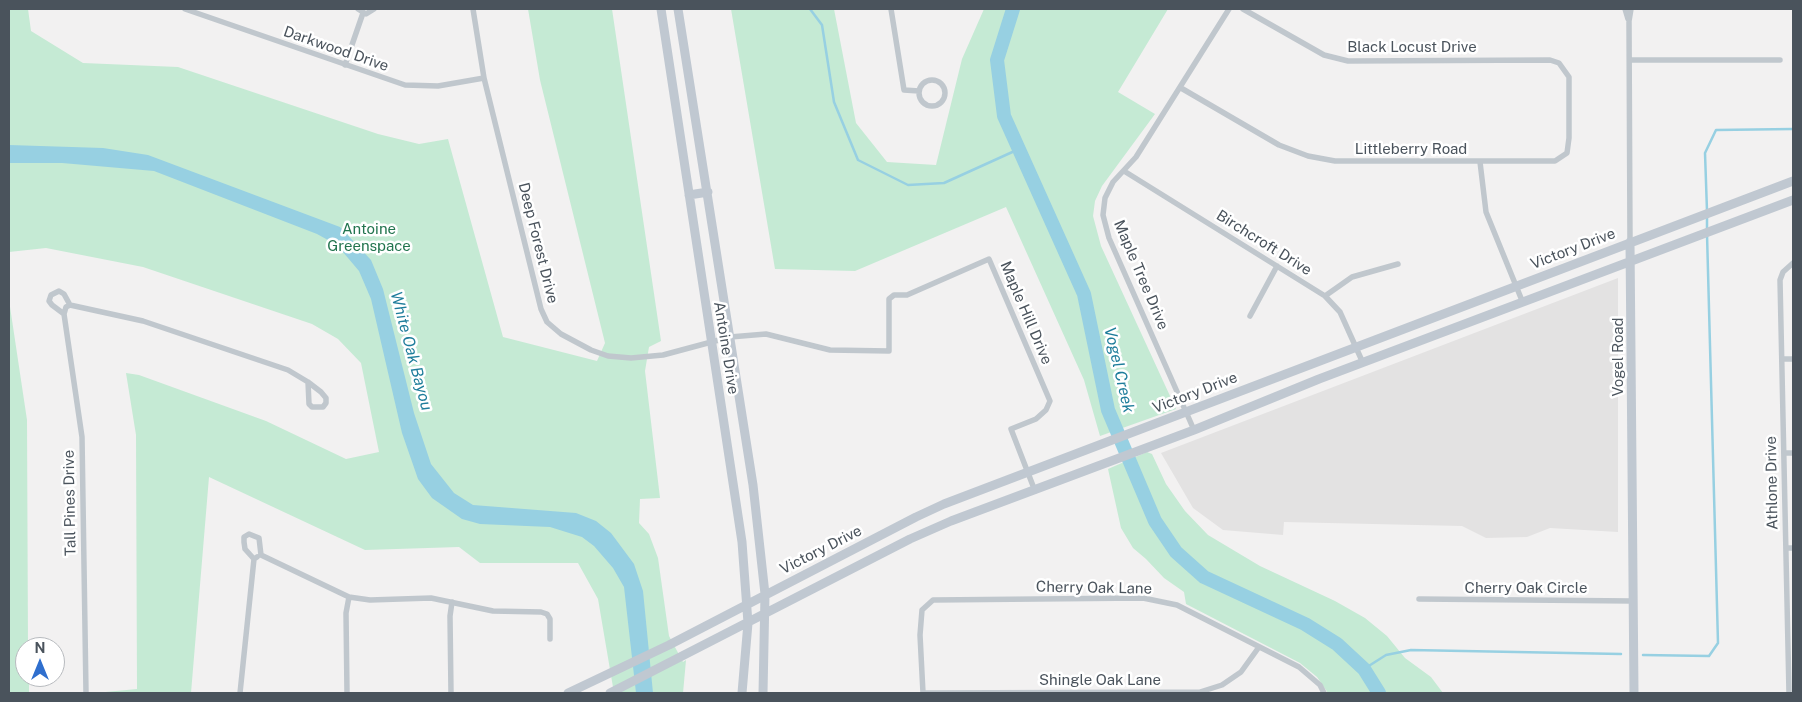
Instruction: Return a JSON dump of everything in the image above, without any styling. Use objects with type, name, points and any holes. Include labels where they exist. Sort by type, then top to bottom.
[{"type":"main road","name":"Antoine Drive","points":[[661,9],[742,542],[748,623],[742,693]]},
{"type":"main road","name":"Antoine Drive","points":[[678,9],[730,337],[765,594],[762,693]]},
{"type":"main road","points":[[667,49],[684,46]]},
{"type":"main road","name":"Victory Drive","points":[[568,693],[669,645],[765,594],[936,508],[1793,180]]},
{"type":"main road","points":[[689,195],[708,192]]},
{"type":"main road","name":"Victory Drive","points":[[612,692],[872,559],[951,521],[1194,430],[1363,363],[1793,200]]},
{"type":"main road","name":"Vogel Road","points":[[1630,242],[1634,693]]},
{"type":"main road","points":[[727,446],[745,441]]},
{"type":"main road","points":[[862,545],[872,559]]},
{"type":"street","name":"Darkwood Drive","points":[[186,9],[345,65],[415,86],[438,86],[484,78]]},
{"type":"street","points":[[345,65],[361,11],[369,13],[374,9]]},
{"type":"street","name":"Deep Forest Drive","points":[[473,9],[484,78],[541,309],[547,322],[561,334],[591,350],[608,356],[631,358],[663,355],[730,337]]},
{"type":"street","points":[[891,9],[904,90],[919,92]]},
{"type":"street","name":"Maple Tree Drive","points":[[1194,430],[1104,225],[1105,198],[1113,182],[1136,157],[1229,9]]},
{"type":"street","name":"Black Locust Drive","points":[[1243,9],[1324,55],[1348,61],[1550,60],[1562,66]]},
{"type":"street","name":"Vogel Road","points":[[1625,9],[1629,21]]},
{"type":"street","name":"Vogel Road","points":[[1630,242],[1629,21],[1631,9]]},
{"type":"street","points":[[1630,60],[1780,60]]},
{"type":"street","name":"Littleberry Road","points":[[1181,88],[1279,145],[1308,156],[1335,161],[1480,162],[1555,160],[1567,153],[1569,138],[1569,77],[1562,66]]},
{"type":"street","points":[[934,80],[944,88],[944,96],[936,105],[927,105],[921,99],[919,92],[926,82],[934,80]]},
{"type":"street","points":[[1480,162],[1486,212],[1523,303]]},
{"type":"street","name":"Birchcroft Drive","points":[[1124,171],[1325,296],[1340,312],[1363,363]]},
{"type":"street","name":"Maple Hill Drive","points":[[730,337],[766,334],[830,350],[889,351],[889,299],[894,295],[907,295],[989,259],[1050,401],[1046,410],[1036,418],[1012,429],[1034,490]]},
{"type":"street","name":"Athlone Drive","points":[[1789,693],[1780,280],[1783,272],[1793,263]]},
{"type":"street","points":[[1325,296],[1352,278],[1398,264]]},
{"type":"street","points":[[1250,316],[1277,266]]},
{"type":"street","name":"Tall Pines Drive","points":[[86,693],[82,437],[64,314],[52,305],[50,295],[59,291],[64,294],[70,305],[143,321],[270,364],[308,382],[326,398],[326,403],[323,407],[312,407],[309,404],[308,382]]},
{"type":"street","points":[[64,314],[66,307],[70,305]]},
{"type":"street","points":[[1782,359],[1793,359]]},
{"type":"street","points":[[1784,453],[1793,453]]},
{"type":"street","points":[[240,693],[254,559],[245,549],[244,537],[249,534],[259,538],[262,555]]},
{"type":"street","points":[[1786,548],[1793,548]]},
{"type":"street","points":[[254,559],[262,555]]},
{"type":"street","points":[[262,555],[350,597],[370,600],[431,598],[493,611],[541,612],[547,614],[550,619],[550,639]]},
{"type":"street","points":[[347,693],[346,613],[350,597]]},
{"type":"street","name":"Cherry Oak Lane","points":[[923,693],[920,635],[922,610],[933,600],[1144,598],[1176,605],[1299,667],[1320,685],[1324,693]]},
{"type":"street","name":"Cherry Oak Circle","points":[[1419,599],[1632,601]]},
{"type":"street","points":[[451,693],[450,616],[452,602]]},
{"type":"street","name":"Shingle Oak Lane","points":[[923,693],[1200,692],[1222,685],[1241,672],[1259,647]]},
{"type":"shaded area","points":[[1618,278],[1618,532],[1550,528],[1527,537],[1486,538],[1462,526],[1284,522],[1283,535],[1223,530],[1193,508],[1161,453]]},
{"type":"green space","name":"Antoine Greenspace","points":[[9,9],[28,9],[31,31],[83,63],[178,67],[378,134],[419,144],[448,139],[503,337],[597,361],[605,343],[540,80],[528,9],[612,9],[661,341],[649,347],[645,371],[660,498],[640,499],[639,523],[649,534],[658,558],[669,636],[683,662],[686,660],[683,693],[614,693],[598,599],[578,563],[480,563],[459,547],[365,550],[209,477],[191,693],[95,693],[137,689],[136,435],[126,373],[139,375],[266,421],[346,459],[379,452],[361,363],[338,339],[312,324],[143,267],[46,248],[9,252]]},
{"type":"green space","points":[[731,9],[834,9],[856,123],[887,162],[936,165],[962,59],[984,9],[1168,9],[1118,92],[1155,114],[1102,186],[1095,201],[1093,216],[1101,246],[1176,409],[1100,436],[1084,380],[1006,207],[855,271],[775,269]]},
{"type":"green space","points":[[9,300],[27,420],[28,637],[15,637],[15,687],[29,687],[29,692],[95,693],[9,693]]},
{"type":"green space","points":[[1147,452],[1152,454],[1166,484],[1185,511],[1208,535],[1260,566],[1335,601],[1365,618],[1387,636],[1405,658],[1431,677],[1443,693],[1328,693],[1317,677],[1300,663],[1186,604],[1184,592],[1164,578],[1133,548],[1121,528],[1108,469]]},
{"type":"water","points":[[9,145],[103,148],[148,155],[340,227],[371,260],[383,289],[414,413],[431,464],[454,493],[473,505],[576,513],[596,521],[611,533],[634,564],[643,591],[653,693],[636,693],[624,587],[613,568],[594,546],[582,537],[550,527],[480,524],[462,519],[432,498],[418,479],[402,433],[371,299],[359,271],[337,245],[317,234],[154,171],[62,163],[9,163]]},
{"type":"waterway","points":[[810,9],[822,25],[834,102],[858,160],[908,185],[944,183],[1019,149]]},
{"type":"waterway","name":"Vogel Creek","points":[[1013,9],[997,60],[1004,116],[1084,294],[1108,410],[1155,521],[1176,552],[1204,577],[1305,624],[1337,644],[1364,669],[1379,693]]},
{"type":"waterway","points":[[1707,211],[1705,153],[1716,130],[1793,129]]},
{"type":"waterway","points":[[1707,217],[1707,229]]},
{"type":"waterway","points":[[1643,655],[1709,656],[1718,643],[1707,234]]},
{"type":"waterway","points":[[1364,669],[1386,655],[1411,650],[1621,654]]},
{"type":"water label","name":"White Oak Bayou","points":[[411,351]]}]
